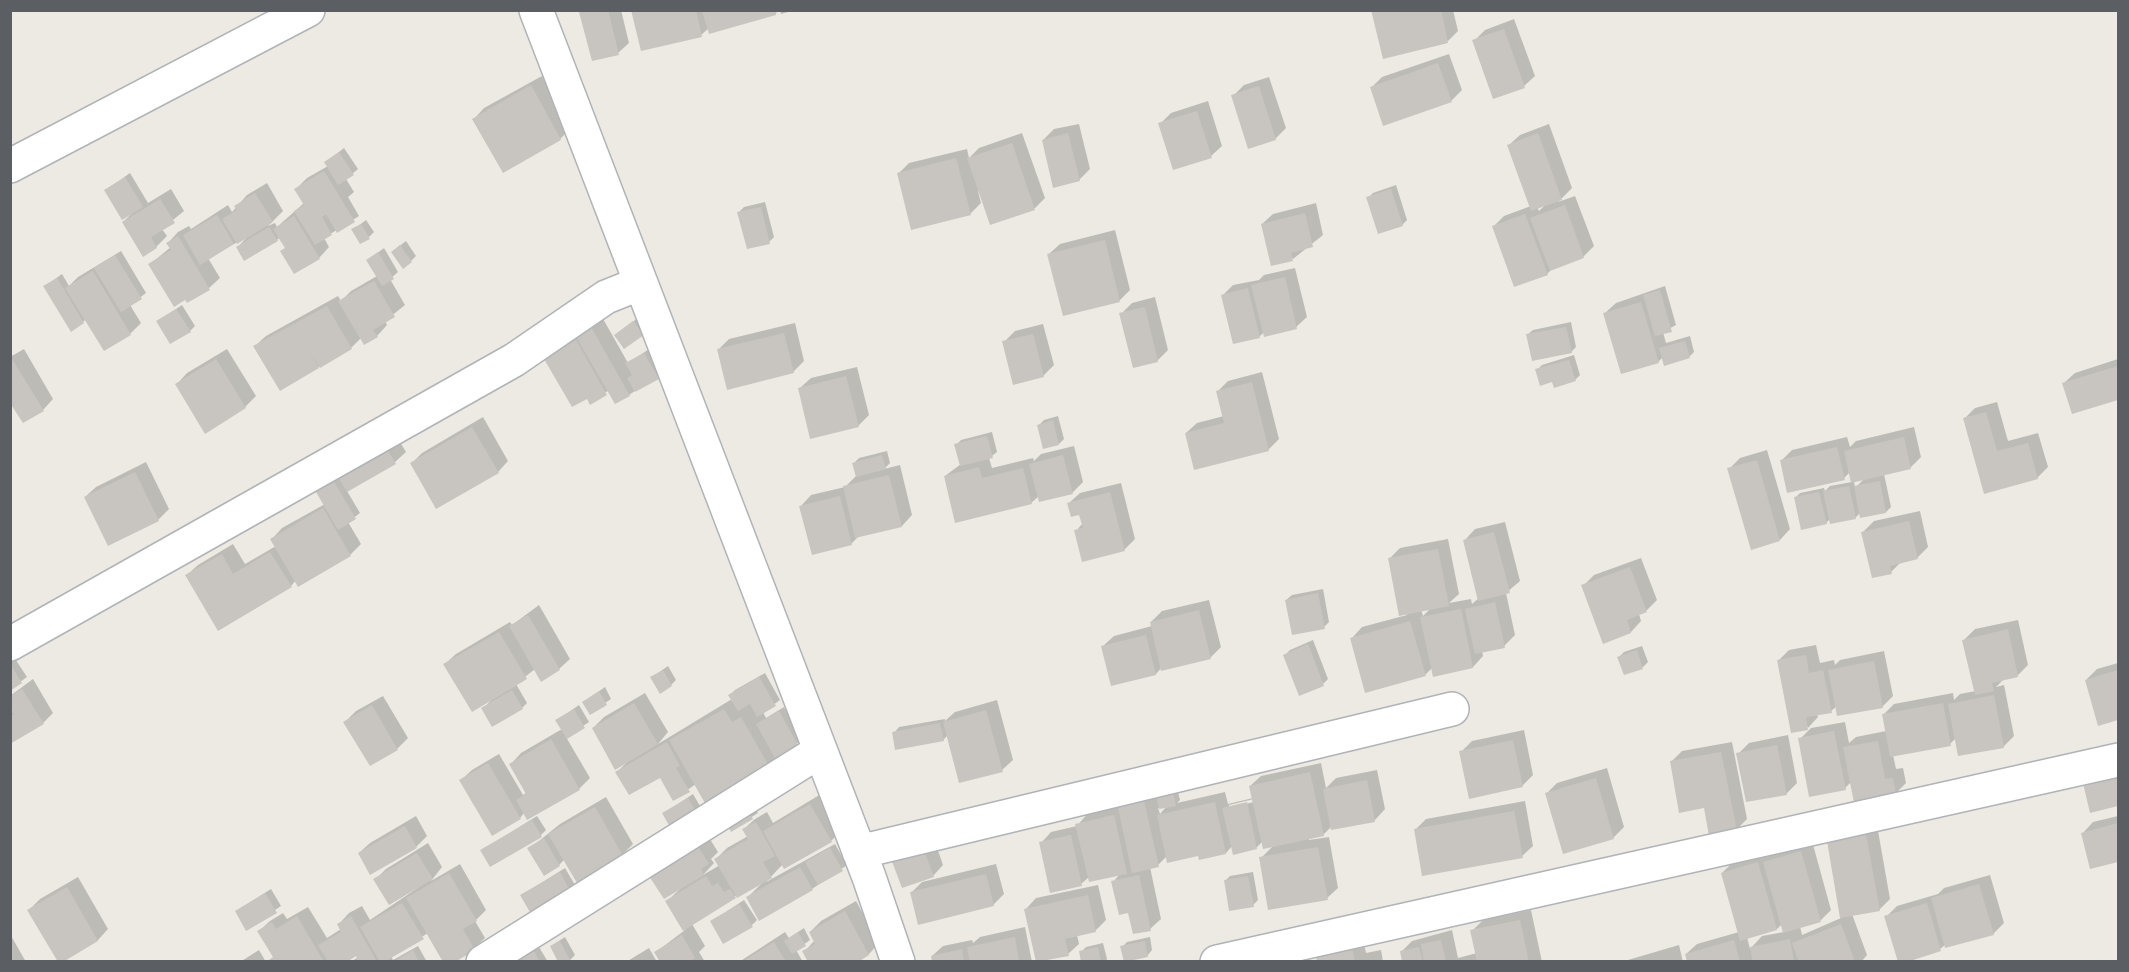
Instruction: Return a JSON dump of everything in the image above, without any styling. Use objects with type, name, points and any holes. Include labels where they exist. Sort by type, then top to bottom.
[{"type":"street","points":[[10,166],[308,10]]},
{"type":"street","points":[[536,10],[859,852],[898,962]]},
{"type":"street","points":[[10,644],[514,360],[606,297],[641,283]]},
{"type":"street","points":[[859,852],[1452,708]]},
{"type":"street","points":[[483,962],[820,751]]},
{"type":"street","points":[[1217,962],[2118,760]]},
{"type":"building","points":[[608,10],[619,55],[592,61],[579,12]]},
{"type":"building","points":[[631,10],[696,10],[702,37],[641,51]]},
{"type":"building","points":[[702,10],[775,10],[776,15],[709,34]]},
{"type":"building","points":[[1371,10],[1441,10],[1448,43],[1383,59]]},
{"type":"building","points":[[1504,29],[1525,88],[1493,99],[1472,40]]},
{"type":"building","points":[[1438,63],[1452,102],[1383,126],[1370,87]]},
{"type":"building","points":[[531,85],[561,140],[503,173],[472,119]]},
{"type":"building","points":[[1259,86],[1276,140],[1248,149],[1231,95]]},
{"type":"building","points":[[1197,111],[1212,158],[1173,170],[1158,123]]},
{"type":"building","points":[[1068,133],[1080,181],[1053,188],[1042,140]]},
{"type":"building","points":[[1538,133],[1562,200],[1531,211],[1507,145]]},
{"type":"building","points":[[1012,143],[1035,210],[990,225],[967,158]]},
{"type":"building","points":[[339,152],[354,175],[338,185],[324,162]]},
{"type":"building","points":[[956,158],[971,215],[911,230],[897,173]]},
{"type":"building","points":[[324,171],[355,222],[337,233],[326,214],[322,217],[332,235],[315,245],[294,211],[304,205],[294,189]]},
{"type":"building","points":[[125,177],[143,207],[122,220],[104,190]]},
{"type":"building","points":[[1391,189],[1403,226],[1378,234],[1366,197]]},
{"type":"building","points":[[255,193],[273,222],[237,244],[222,219],[237,210],[234,206]]},
{"type":"building","points":[[160,199],[175,223],[151,237],[157,248],[143,257],[122,222]]},
{"type":"building","points":[[1565,205],[1584,258],[1550,271],[1530,218]]},
{"type":"building","points":[[761,207],[770,244],[747,249],[737,212]]},
{"type":"building","points":[[1305,213],[1313,247],[1291,253],[1293,261],[1271,266],[1261,224]]},
{"type":"building","points":[[1525,214],[1548,275],[1514,287],[1492,226]]},
{"type":"building","points":[[217,215],[234,244],[200,265],[183,235]]},
{"type":"building","points":[[294,216],[320,259],[294,274],[280,251],[285,248],[273,229]]},
{"type":"building","points":[[361,224],[370,239],[360,244],[351,229]]},
{"type":"building","points":[[269,227],[278,241],[244,261],[236,247]]},
{"type":"building","points":[[178,236],[210,290],[187,303],[185,300],[174,307],[148,264],[171,250],[166,243]]},
{"type":"building","points":[[1105,240],[1120,302],[1063,316],[1047,254]]},
{"type":"building","points":[[400,245],[412,262],[403,269],[391,252]]},
{"type":"building","points":[[378,252],[394,279],[382,286],[366,260]]},
{"type":"building","points":[[115,255],[142,299],[121,312],[94,268]]},
{"type":"building","points":[[93,271],[131,335],[104,351],[65,288]]},
{"type":"building","points":[[1285,277],[1297,329],[1264,337],[1251,285]]},
{"type":"building","points":[[57,278],[84,323],[71,332],[43,286]]},
{"type":"building","points":[[374,281],[395,317],[373,330],[378,337],[364,345],[338,301]]},
{"type":"building","points":[[1248,288],[1260,338],[1233,344],[1221,295]]},
{"type":"building","points":[[1660,290],[1672,332],[1655,336],[1643,295]]},
{"type":"building","points":[[1641,302],[1659,363],[1621,374],[1603,313]]},
{"type":"building","points":[[327,306],[352,349],[320,368],[305,343],[319,368],[280,391],[253,346]]},
{"type":"building","points":[[1145,307],[1158,362],[1133,368],[1119,313]]},
{"type":"building","points":[[176,309],[191,332],[170,344],[156,321]]},
{"type":"building","points":[[633,321],[644,335],[624,349],[614,335]]},
{"type":"building","points":[[591,327],[630,396],[615,404],[575,335]]},
{"type":"building","points":[[1566,327],[1572,353],[1532,361],[1526,334]]},
{"type":"building","points":[[784,333],[794,373],[727,390],[717,349]]},
{"type":"building","points":[[1033,334],[1044,377],[1013,385],[1002,341]]},
{"type":"building","points":[[576,340],[607,395],[590,405],[587,399],[572,407],[544,359]]},
{"type":"building","points":[[1685,341],[1690,358],[1664,366],[1659,348]]},
{"type":"building","points":[[644,353],[659,379],[635,392],[627,378],[632,375],[625,363]]},
{"type":"building","points":[[12,359],[44,411],[23,423],[10,403]]},
{"type":"building","points":[[216,359],[246,408],[205,434],[175,384]]},
{"type":"building","points":[[1569,360],[1576,381],[1554,388],[1552,382],[1540,386],[1535,369]]},
{"type":"building","points":[[2118,366],[2118,400],[2072,414],[2062,383]]},
{"type":"building","points":[[846,376],[859,427],[810,439],[798,388]]},
{"type":"building","points":[[1252,382],[1269,451],[1194,470],[1185,433],[1224,423],[1216,391]]},
{"type":"building","points":[[1986,412],[1997,451],[2028,443],[2038,479],[1984,494],[1963,418]]},
{"type":"building","points":[[1053,420],[1059,445],[1043,449],[1037,425]]},
{"type":"building","points":[[472,427],[499,473],[436,509],[410,463]]},
{"type":"building","points":[[987,436],[993,458],[960,466],[954,444]]},
{"type":"building","points":[[1904,437],[1911,469],[1851,483],[1844,451]]},
{"type":"building","points":[[384,444],[396,464],[347,492],[335,472]]},
{"type":"building","points":[[1837,447],[1845,480],[1787,493],[1780,460]]},
{"type":"building","points":[[882,455],[886,469],[856,477],[852,463]]},
{"type":"building","points":[[1063,455],[1073,494],[1039,502],[1029,464]]},
{"type":"building","points":[[1757,460],[1780,541],[1751,550],[1727,468]]},
{"type":"building","points":[[979,467],[982,478],[1023,468],[1032,504],[955,523],[944,476]]},
{"type":"building","points":[[135,472],[159,521],[108,546],[84,497]]},
{"type":"building","points":[[330,475],[356,519],[338,530],[312,485]]},
{"type":"building","points":[[889,475],[902,527],[855,538],[843,486]]},
{"type":"building","points":[[1880,481],[1886,513],[1860,518],[1854,486]]},
{"type":"building","points":[[1849,486],[1856,519],[1830,524],[1823,491]]},
{"type":"building","points":[[1110,492],[1125,551],[1082,562],[1074,530],[1083,528],[1079,515],[1071,517],[1067,503]]},
{"type":"building","points":[[1819,492],[1827,524],[1801,530],[1794,497]]},
{"type":"building","points":[[840,496],[852,545],[812,555],[799,506]]},
{"type":"building","points":[[323,508],[351,556],[298,587],[270,539]]},
{"type":"building","points":[[1909,521],[1918,559],[1890,566],[1892,574],[1872,578],[1861,532]]},
{"type":"building","points":[[1494,532],[1510,593],[1478,601],[1463,540]]},
{"type":"building","points":[[1438,549],[1449,606],[1399,616],[1388,558]]},
{"type":"building","points":[[270,552],[292,587],[218,631],[185,575],[222,554],[233,574]]},
{"type":"building","points":[[1630,567],[1647,612],[1627,620],[1631,633],[1603,644],[1581,585]]},
{"type":"building","points":[[1318,593],[1325,629],[1292,635],[1285,600]]},
{"type":"building","points":[[1495,602],[1505,648],[1475,654],[1465,609]]},
{"type":"building","points":[[1461,609],[1473,668],[1433,677],[1420,617]]},
{"type":"building","points":[[1199,610],[1211,659],[1161,671],[1150,622]]},
{"type":"building","points":[[528,615],[560,670],[541,682],[509,626]]},
{"type":"building","points":[[1410,621],[1426,676],[1365,693],[1350,638]]},
{"type":"building","points":[[2008,629],[2018,677],[1992,683],[1994,691],[1975,695],[1962,640]]},
{"type":"building","points":[[499,632],[527,679],[472,712],[443,664]]},
{"type":"building","points":[[1146,635],[1156,675],[1111,686],[1101,646]]},
{"type":"building","points":[[1308,644],[1324,686],[1299,696],[1283,655]]},
{"type":"building","points":[[1637,650],[1643,669],[1624,675],[1617,657]]},
{"type":"building","points":[[1806,655],[1809,673],[1823,670],[1832,713],[1806,717],[1808,730],[1791,733],[1777,660]]},
{"type":"building","points":[[1874,661],[1883,708],[1837,716],[1828,670]]},
{"type":"building","points":[[10,664],[22,683],[10,691]]},
{"type":"building","points":[[663,670],[672,686],[660,694],[650,677]]},
{"type":"building","points":[[2118,670],[2118,720],[2098,726],[2085,680]]},
{"type":"building","points":[[759,677],[776,706],[757,717],[750,704],[738,711],[728,695]]},
{"type":"building","points":[[22,689],[44,724],[10,744],[10,716],[14,714],[10,708],[10,696]]},
{"type":"building","points":[[512,690],[523,709],[492,727],[481,708]]},
{"type":"building","points":[[599,691],[607,705],[590,715],[582,702]]},
{"type":"building","points":[[1994,695],[2004,748],[1958,756],[1948,704]]},
{"type":"building","points":[[634,703],[658,744],[615,770],[592,728]]},
{"type":"building","points":[[1943,703],[1951,746],[1890,757],[1882,714]]},
{"type":"building","points":[[372,705],[398,750],[370,766],[343,722]]},
{"type":"building","points":[[574,709],[585,728],[567,739],[555,720]]},
{"type":"building","points":[[724,709],[732,722],[741,717],[770,768],[706,805],[669,740]]},
{"type":"building","points":[[986,710],[1003,772],[959,783],[943,722]]},
{"type":"building","points":[[779,711],[798,745],[775,758],[756,724]]},
{"type":"building","points":[[940,723],[944,741],[895,750],[892,732]]},
{"type":"building","points":[[1834,731],[1846,790],[1809,797],[1798,738]]},
{"type":"building","points":[[551,739],[580,790],[527,820],[516,800],[526,794],[509,764]]},
{"type":"building","points":[[1513,740],[1523,787],[1469,799],[1459,751]]},
{"type":"building","points":[[1878,741],[1885,779],[1893,778],[1896,795],[1854,803],[1843,747]]},
{"type":"building","points":[[667,742],[680,766],[676,768],[690,792],[673,801],[660,778],[629,795],[615,772]]},
{"type":"building","points":[[1777,745],[1787,795],[1746,802],[1736,753]]},
{"type":"building","points":[[1721,752],[1737,831],[1709,836],[1704,808],[1679,813],[1670,761]]},
{"type":"building","points":[[488,763],[521,819],[492,836],[459,780]]},
{"type":"building","points":[[1310,772],[1324,836],[1263,849],[1249,786]]},
{"type":"building","points":[[2118,775],[2118,806],[2090,813],[2083,783]]},
{"type":"building","points":[[1596,778],[1614,839],[1563,854],[1545,793]]},
{"type":"building","points":[[1367,780],[1375,822],[1331,830],[1323,789]]},
{"type":"building","points":[[1172,788],[1176,806],[1159,809],[1155,792]]},
{"type":"building","points":[[688,798],[696,812],[670,827],[662,813]]},
{"type":"building","points":[[1144,801],[1159,867],[1132,873],[1118,807]]},
{"type":"building","points":[[1215,802],[1226,854],[1199,860],[1198,856],[1167,863],[1157,815]]},
{"type":"building","points":[[1247,802],[1257,849],[1233,855],[1222,808]]},
{"type":"building","points":[[810,804],[832,842],[784,869],[763,831]]},
{"type":"building","points":[[595,807],[623,856],[577,883],[548,834]]},
{"type":"building","points":[[747,808],[753,819],[731,832],[725,821]]},
{"type":"building","points":[[1514,811],[1523,858],[1422,876],[1414,829]]},
{"type":"building","points":[[1114,815],[1127,874],[1089,882],[1075,824]]},
{"type":"building","points":[[532,820],[542,837],[490,867],[480,850]]},
{"type":"building","points":[[756,822],[775,856],[763,862],[772,878],[737,898],[714,859],[748,839],[742,829]]},
{"type":"building","points":[[2118,823],[2118,862],[2090,869],[2081,833]]},
{"type":"building","points":[[405,826],[417,848],[370,875],[358,853]]},
{"type":"building","points":[[1071,835],[1082,886],[1050,893],[1039,842]]},
{"type":"building","points":[[1866,835],[1880,911],[1840,918],[1827,841]]},
{"type":"building","points":[[544,838],[560,866],[544,876],[527,848]]},
{"type":"building","points":[[694,840],[709,864],[701,869],[704,875],[664,899],[645,870]]},
{"type":"building","points":[[920,840],[934,877],[902,888],[888,851]]},
{"type":"building","points":[[1318,847],[1328,900],[1268,910],[1259,857]]},
{"type":"building","points":[[830,848],[843,871],[818,885],[805,862]]},
{"type":"building","points":[[1801,851],[1821,922],[1783,933],[1763,862]]},
{"type":"building","points":[[417,853],[433,879],[389,905],[373,879]]},
{"type":"building","points":[[1758,862],[1777,930],[1740,941],[1721,873]]},
{"type":"building","points":[[800,867],[813,890],[759,921],[746,897]]},
{"type":"building","points":[[560,872],[570,891],[531,914],[520,895]]},
{"type":"building","points":[[449,873],[477,921],[463,929],[475,950],[455,962],[443,962],[406,898]]},
{"type":"building","points":[[986,874],[994,906],[918,925],[910,892]]},
{"type":"building","points":[[1139,875],[1151,931],[1133,934],[1128,913],[1119,915],[1111,881]]},
{"type":"building","points":[[706,876],[712,886],[718,883],[724,892],[730,889],[736,898],[683,931],[665,901]]},
{"type":"building","points":[[1248,876],[1254,907],[1229,911],[1224,880]]},
{"type":"building","points":[[1979,884],[1994,935],[1945,948],[1931,898]]},
{"type":"building","points":[[67,887],[98,941],[63,962],[58,962],[27,910]]},
{"type":"building","points":[[265,893],[277,913],[246,931],[235,911]]},
{"type":"building","points":[[1088,895],[1096,932],[1065,939],[1069,956],[1036,962],[1024,909]]},
{"type":"building","points":[[402,903],[424,939],[384,962],[380,962],[360,927]]},
{"type":"building","points":[[1927,903],[1941,951],[1907,962],[1898,962],[1884,916]]},
{"type":"building","points":[[739,904],[753,927],[723,944],[710,921]]},
{"type":"building","points":[[845,911],[869,955],[858,962],[808,962],[802,951],[815,944],[809,932]]},
{"type":"building","points":[[297,916],[324,962],[266,962],[273,957],[257,931],[272,922],[276,929]]},
{"type":"building","points":[[351,916],[377,962],[358,962],[356,956],[347,962],[328,962],[318,945],[341,932],[337,924]]},
{"type":"building","points":[[1520,920],[1529,962],[1477,962],[1470,930]]},
{"type":"building","points":[[1841,924],[1855,962],[1799,962],[1792,943]]},
{"type":"building","points":[[798,932],[806,946],[792,954],[784,941]]},
{"type":"building","points":[[682,935],[695,958],[689,962],[660,962],[654,952]]},
{"type":"building","points":[[1015,937],[1019,962],[970,962],[967,947]]},
{"type":"building","points":[[1790,939],[1794,962],[1753,962],[1750,947]]},
{"type":"building","points":[[1441,940],[1446,962],[1424,962],[1421,944]]},
{"type":"building","points":[[1734,940],[1740,962],[1687,962],[1685,954]]},
{"type":"building","points":[[560,941],[571,962],[558,962],[550,946]]},
{"type":"building","points":[[1145,941],[1148,957],[1124,962],[1120,946]]},
{"type":"building","points":[[774,942],[786,962],[742,962]]},
{"type":"building","points":[[1098,947],[1101,962],[1081,962],[1079,951]]},
{"type":"building","points":[[1419,947],[1423,962],[1402,962],[1400,951]]},
{"type":"building","points":[[962,949],[964,962],[932,962],[931,956]]},
{"type":"building","points":[[1352,949],[1355,962],[1317,962],[1316,957]]},
{"type":"building","points":[[413,950],[419,962],[393,962]]},
{"type":"building","points":[[534,951],[540,962],[515,962]]}]
